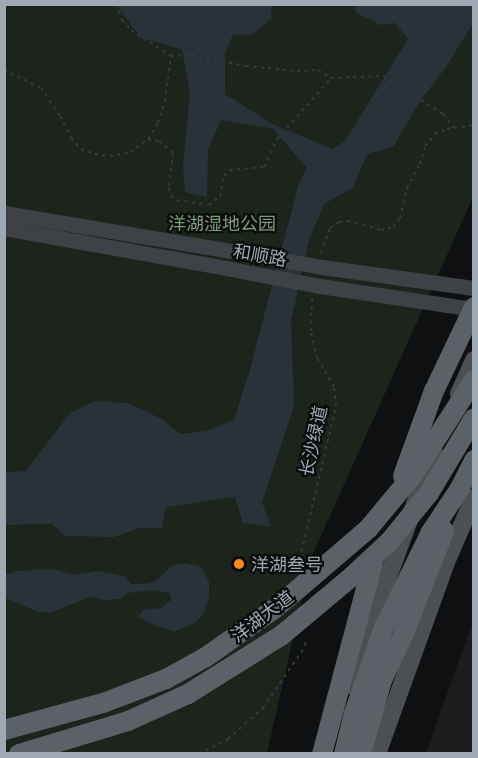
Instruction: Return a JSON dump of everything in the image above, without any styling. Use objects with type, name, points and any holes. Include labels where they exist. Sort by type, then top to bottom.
[{"type":"highway","points":[[322,753],[375,554],[434,391],[474,308]]},
{"type":"highway","name":"洋湖大道","points":[[4,730],[104,703],[166,679],[206,657],[277,607],[368,530],[413,475],[474,380]]},
{"type":"highway","name":"洋湖大道","points":[[19,753],[128,721],[178,699],[223,674],[282,634],[349,579],[390,541],[429,493],[474,418]]},
{"type":"highway","points":[[361,753],[382,680],[466,494],[474,460]]},
{"type":"highway","points":[[344,753],[358,702],[383,630],[431,532],[466,494]]},
{"type":"main road","name":"和顺路","points":[[4,213],[474,288]]},
{"type":"main road","name":"和顺路","points":[[4,228],[231,269],[317,290],[474,308]]},
{"type":"main road","points":[[322,753],[430,462],[474,360]]},
{"type":"main road","points":[[377,753],[447,560],[466,494]]},
{"type":"path","points":[[116,4],[122,20],[131,30],[171,56],[192,55],[246,66],[297,71],[318,70],[325,71],[331,78]]},
{"type":"path","points":[[4,70],[41,88],[60,116],[71,138],[81,149],[110,156],[130,152],[148,139],[158,123],[165,101],[171,56]]},
{"type":"path","points":[[148,139],[159,141],[173,153],[169,188],[171,196],[177,200],[209,205],[220,196],[224,176],[230,170],[264,167],[277,140],[331,78],[383,76],[443,114],[454,128]]},
{"type":"path","points":[[321,264],[324,240],[330,228],[339,222],[348,221],[381,230],[393,227],[400,218],[407,188],[420,165],[425,146],[435,134],[474,125]]},
{"type":"path","name":"长沙绿道","points":[[298,567],[336,406],[334,387],[317,358],[311,331],[317,290]]},
{"type":"path","points":[[199,753],[228,739],[263,708],[306,645],[301,637]]},
{"type":"path","points":[[127,753],[134,753]]},
{"type":"shaded area","points":[[120,5],[274,5],[271,9],[271,19],[251,35],[233,34],[225,54],[225,94],[274,125],[333,149],[345,141],[408,39],[395,23],[381,25],[357,13],[354,5],[473,5],[473,23],[446,67],[420,101],[394,146],[367,154],[353,188],[324,204],[309,240],[291,322],[294,406],[262,502],[271,527],[243,523],[235,497],[166,507],[162,528],[139,528],[114,537],[65,536],[52,524],[5,525],[5,472],[26,471],[70,413],[95,401],[128,403],[162,419],[180,434],[206,431],[234,420],[249,373],[299,183],[307,168],[272,128],[221,120],[208,150],[207,197],[185,192],[183,167],[190,92],[182,49],[141,38],[119,8]]},
{"type":"shaded area","points":[[185,563],[200,566],[209,581],[209,598],[203,614],[195,623],[175,631],[158,627],[138,617],[143,610],[161,608],[171,600],[170,593],[151,590],[128,593],[121,599],[104,600],[90,597],[52,612],[38,612],[5,598],[5,575],[17,571],[51,569],[77,575],[99,571],[124,576],[131,584],[145,584],[155,582],[173,565]]},
{"type":"shaded area","points":[[473,622],[473,753],[426,753],[464,646]]},
{"type":"green space","name":"洋湖湿地公园","points":[[4,5],[473,5],[473,197],[312,556],[267,753],[5,753]]},
{"type":"place","name":"洋湖叁号","points":[[239,564]]}]
